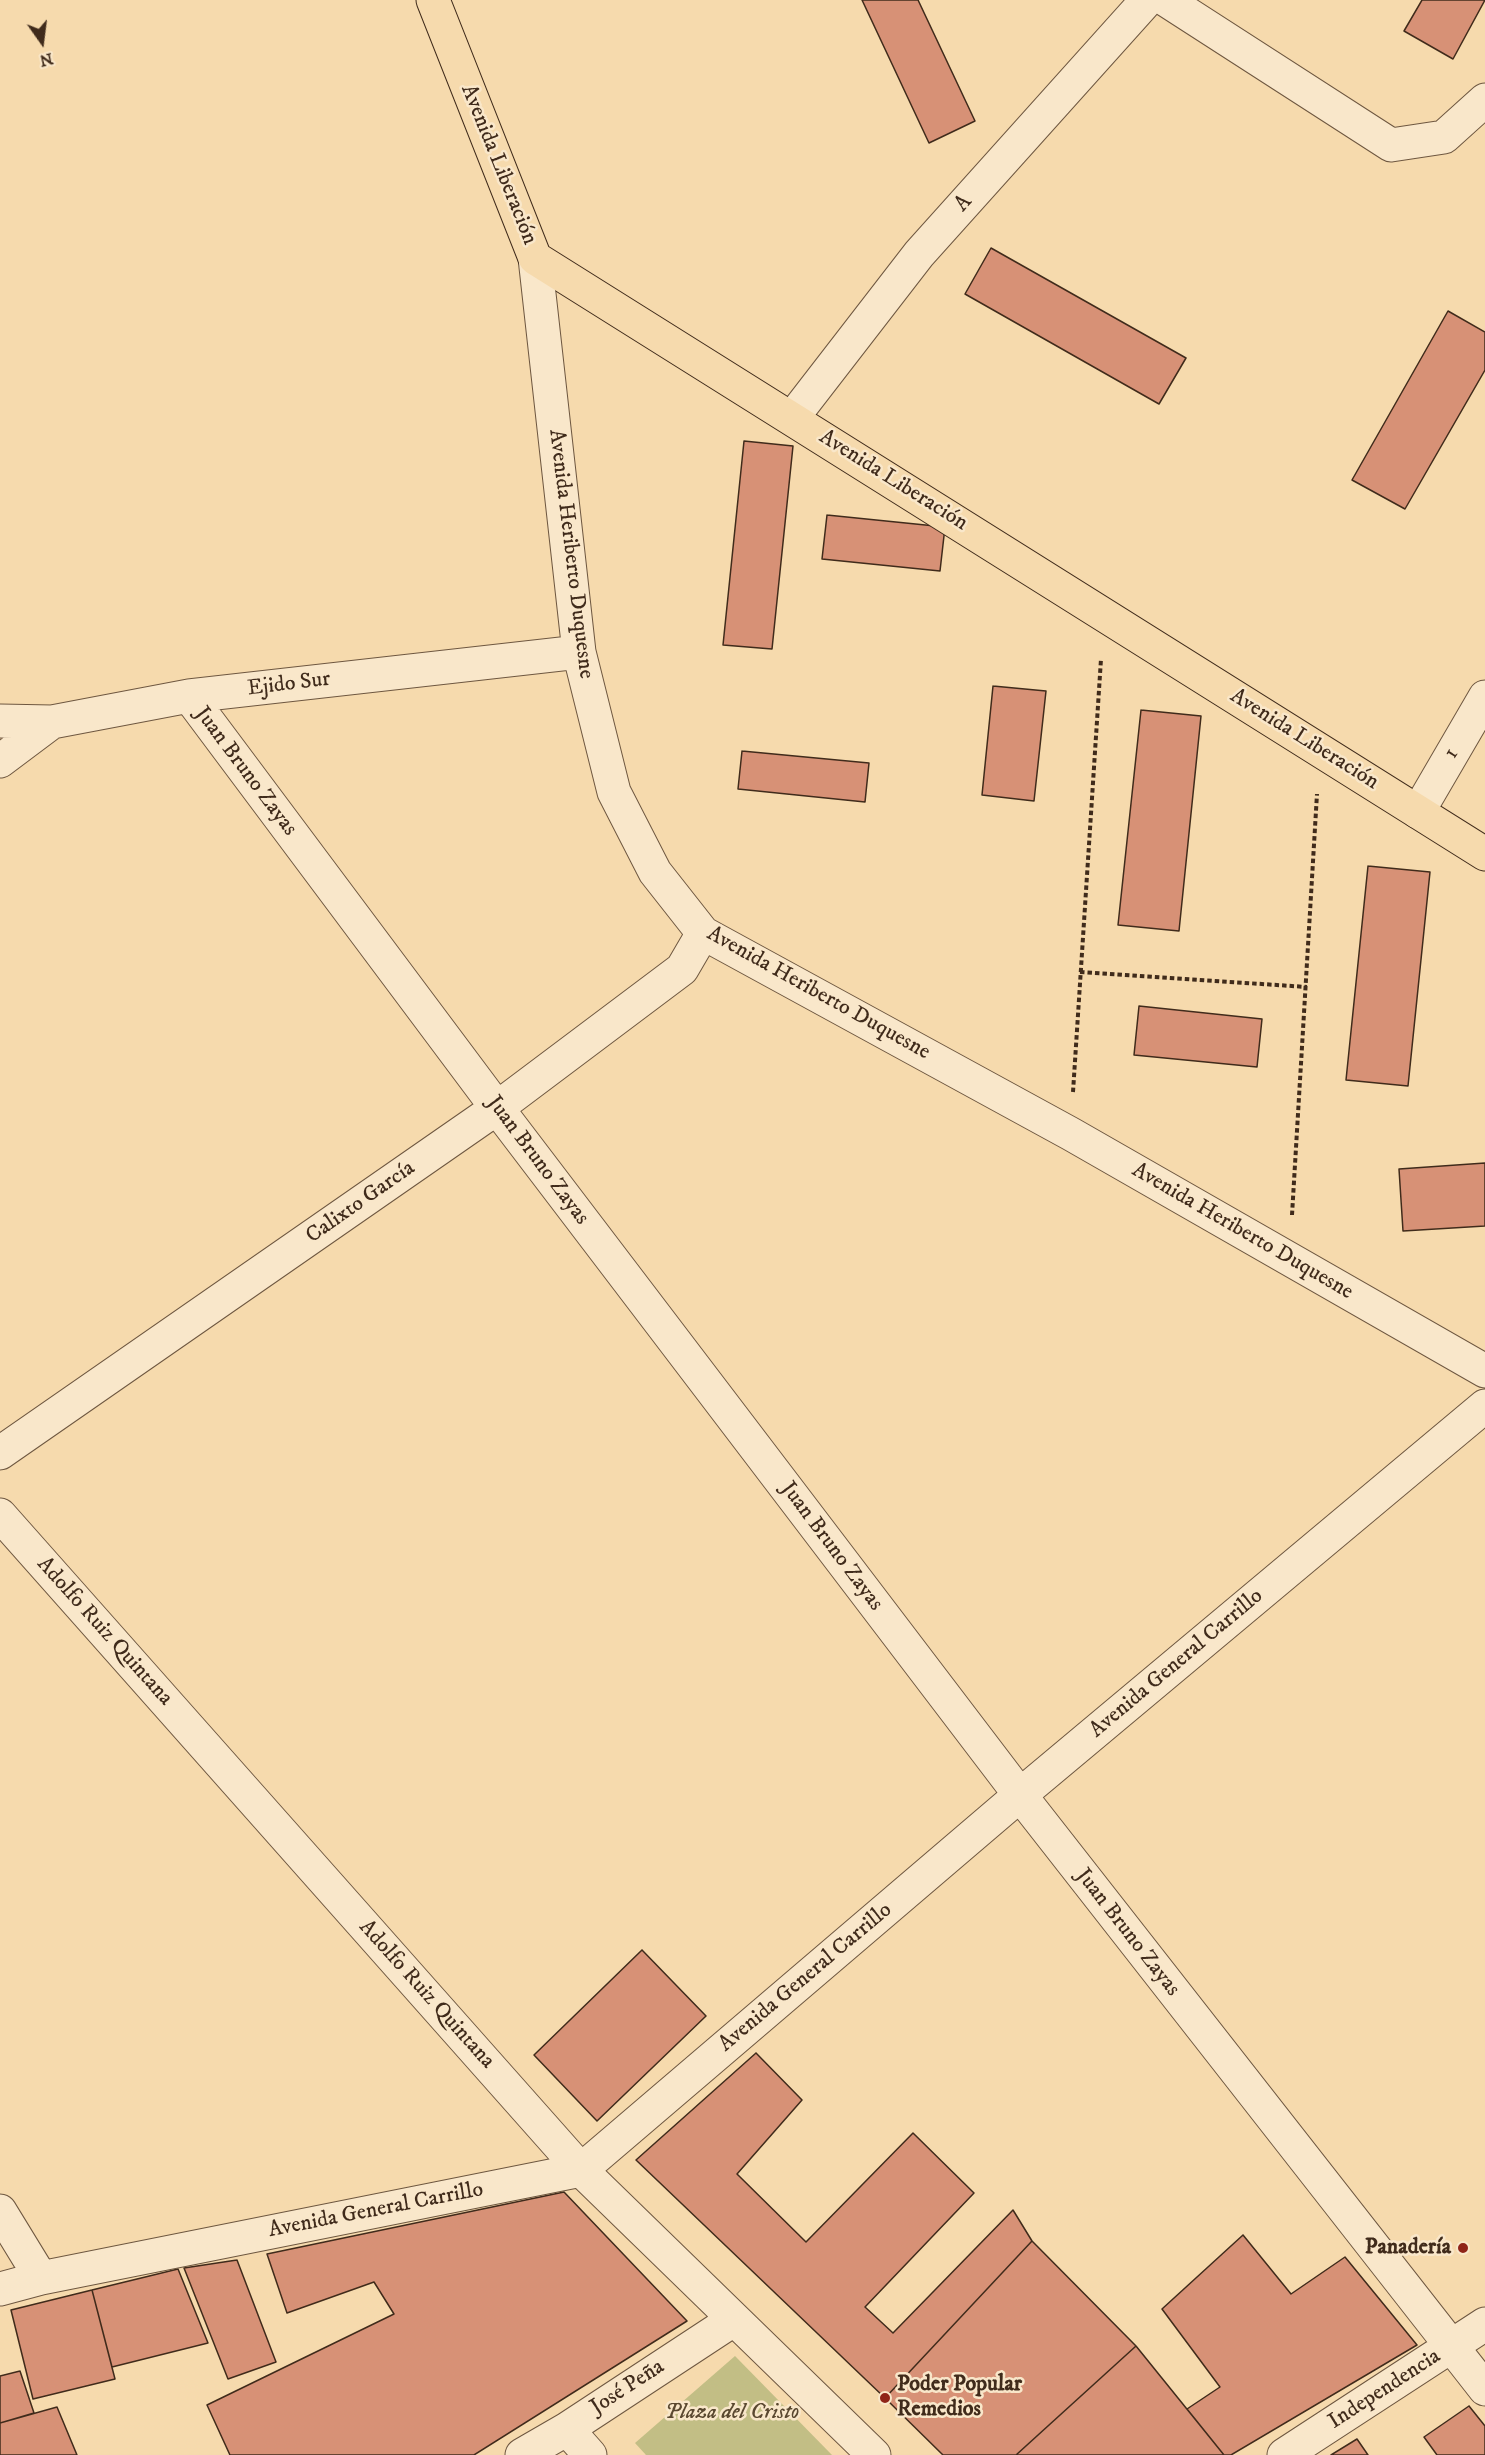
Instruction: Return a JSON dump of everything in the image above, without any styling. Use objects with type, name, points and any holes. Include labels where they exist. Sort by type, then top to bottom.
[{"type":"main road","name":"Avenida Liberación","points":[[433,0],[535,258],[793,417],[1485,854]]},
{"type":"street","name":"A","points":[[793,417],[919,254],[1147,0]]},
{"type":"street","points":[[1167,0],[1391,145],[1444,137],[1485,100]]},
{"type":"street","name":"Avenida Heriberto Duquesne","points":[[535,258],[579,652],[614,792],[655,872],[703,933],[1071,1134],[1485,1371]]},
{"type":"street","name":"Ejido Sur","points":[[0,721],[52,722],[189,696],[579,652]]},
{"type":"street","name":"Juan Bruno Zayas","points":[[189,696],[497,1108],[1020,1796],[1485,2389]]},
{"type":"street","name":"1","points":[[1418,812],[1485,697]]},
{"type":"street","points":[[0,761],[52,722]]},
{"type":"street","name":"Calixto García","points":[[0,1454],[497,1108],[682,969],[703,933]]},
{"type":"street","name":"Avenida General Carrillo","points":[[0,2289],[41,2278],[581,2170],[1020,1796],[1485,1406]]},
{"type":"street","name":"Adolfo Ruiz Quintana","points":[[0,1515],[581,2170],[874,2455]]},
{"type":"street","points":[[0,2211],[41,2278]]},
{"type":"street","name":"José Peña","points":[[522,2455],[734,2320]]},
{"type":"street","name":"Independencia","points":[[1284,2455],[1485,2324]]},
{"type":"street","points":[[567,2428],[590,2455]]},
{"type":"path","points":[[1071,1134],[1104,615]]},
{"type":"path","points":[[1289,1258],[1320,750]]},
{"type":"path","points":[[1080,972],[1307,987]]},
{"type":"green space","name":"Plaza del Cristo","points":[[735,2356],[832,2455],[646,2455],[635,2443]]},
{"type":"building","points":[[862,0],[918,0],[975,121],[929,143]]},
{"type":"building","points":[[1422,0],[1485,0],[1453,59],[1404,31]]},
{"type":"building","points":[[991,248],[1186,358],[1159,404],[965,294]]},
{"type":"building","points":[[1448,311],[1485,332],[1485,370],[1405,509],[1352,480]]},
{"type":"building","points":[[744,441],[793,446],[772,649],[723,645]]},
{"type":"building","points":[[827,515],[945,527],[940,571],[822,559]]},
{"type":"building","points":[[993,686],[1046,691],[1034,801],[982,795]]},
{"type":"building","points":[[1141,710],[1201,716],[1179,931],[1118,925]]},
{"type":"building","points":[[742,751],[869,763],[865,802],[738,789]]},
{"type":"building","points":[[1368,866],[1430,872],[1408,1086],[1346,1080]]},
{"type":"building","points":[[1139,1006],[1262,1019],[1257,1067],[1134,1055]]},
{"type":"building","points":[[1485,1163],[1485,1226],[1403,1231],[1399,1169]]},
{"type":"building","points":[[642,1950],[706,2016],[597,2121],[534,2055]]},
{"type":"building","points":[[756,2053],[802,2100],[737,2174],[806,2242],[913,2133],[974,2193],[865,2307],[893,2333],[1013,2210],[1032,2241],[885,2398],[636,2160]]},
{"type":"building","points":[[564,2192],[687,2321],[474,2455],[230,2455],[207,2405],[394,2314],[374,2282],[287,2313],[267,2254]]},
{"type":"building","points":[[1243,2235],[1291,2294],[1345,2257],[1417,2345],[1231,2455],[1224,2455],[1187,2409],[1220,2387],[1162,2309]]},
{"type":"building","points":[[1032,2241],[1136,2346],[1016,2455],[943,2455],[885,2398]]},
{"type":"building","points":[[237,2260],[276,2362],[228,2379],[184,2268]]},
{"type":"building","points":[[178,2269],[208,2343],[112,2367],[92,2290]]},
{"type":"building","points":[[92,2290],[115,2379],[33,2399],[11,2310]]},
{"type":"building","points":[[1136,2346],[1224,2455],[1016,2455]]},
{"type":"building","points":[[20,2371],[34,2413],[0,2423],[0,2376]]},
{"type":"building","points":[[1469,2406],[1485,2426],[1485,2455],[1437,2455],[1424,2437]]},
{"type":"building","points":[[57,2407],[77,2455],[0,2455],[0,2423]]},
{"type":"building","points":[[1357,2439],[1368,2455],[1331,2455]]},
{"type":"place","name":"Panadería","points":[[1463,2248]]},
{"type":"place","name":"Poder Popular Remedios","points":[[885,2398]]}]
